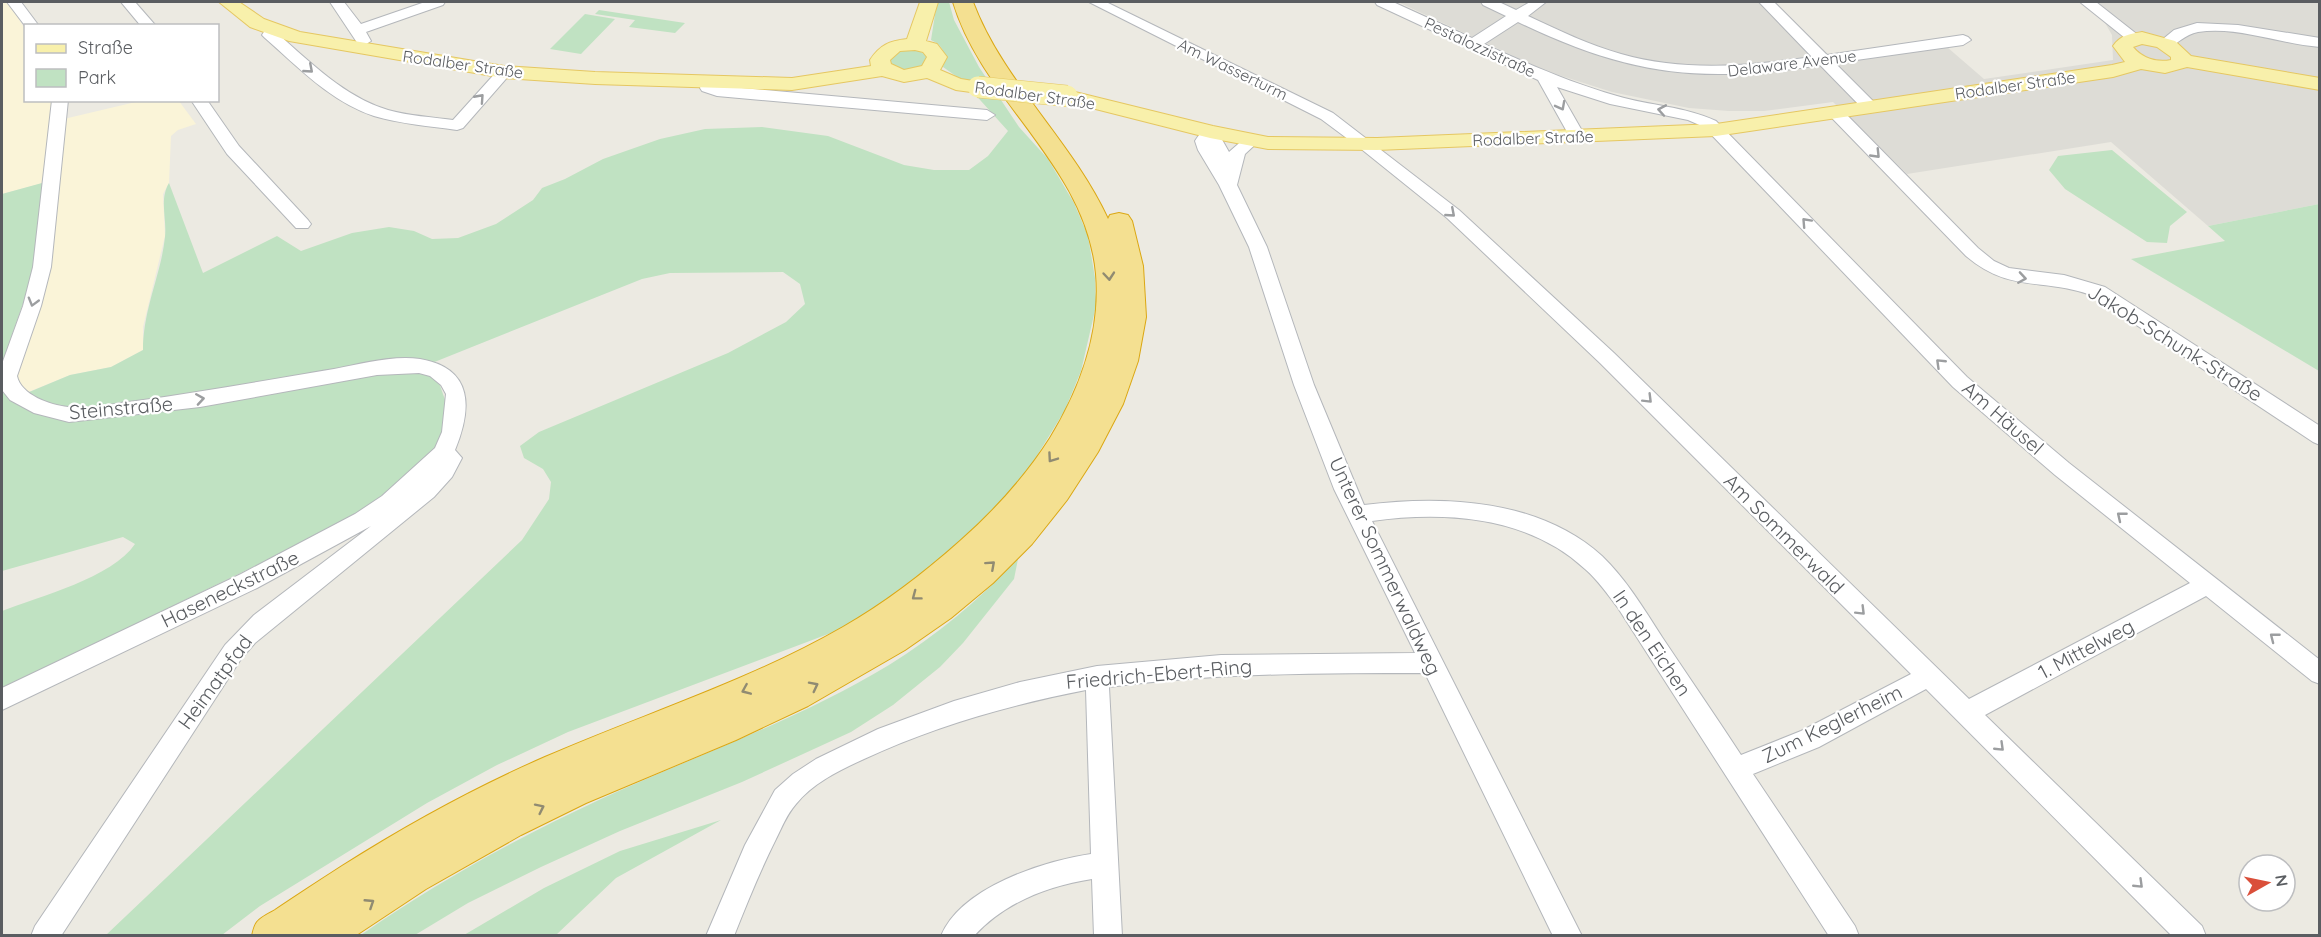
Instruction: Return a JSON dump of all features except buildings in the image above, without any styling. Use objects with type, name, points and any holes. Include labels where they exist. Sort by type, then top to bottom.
[{"type":"highway","points":[[271,936],[389,856],[514,789],[570,762],[791,671],[838,646],[887,617],[954,566],[1003,519],[1031,487],[1060,447],[1079,414],[1096,373],[1108,329],[1111,300],[1110,274],[1106,249],[1098,224],[1081,186],[982,46],[963,2]]},
{"type":"highway","points":[[321,936],[405,881],[519,818],[633,765],[743,720],[854,666],[903,635],[975,579],[1005,552],[1054,497],[1106,413],[1120,375],[1131,329],[1132,273],[1118,220],[1100,183],[1005,53],[981,2]]},
{"type":"main road","name":"Rodalber Straße","points":[[228,2],[257,23],[296,37],[358,39],[504,72],[559,77],[801,84],[882,65]]},
{"type":"main road","points":[[915,44],[929,2]]},
{"type":"main road","points":[[2142,63],[2124,50],[2125,42],[2150,39],[2165,44],[2177,52],[2182,60]]},
{"type":"main road","points":[[915,44],[930,48],[935,52],[937,62],[927,71],[904,76],[882,65],[888,50],[915,44]]},
{"type":"main road","name":"Rodalber Straße","points":[[927,71],[956,84],[1067,96],[1251,141],[1366,144],[1716,130],[2113,71],[2142,63],[2169,67],[2175,66],[2182,60],[2319,84]]},
{"type":"street","points":[[14,2],[30,24]]},
{"type":"street","points":[[128,2],[147,24]]},
{"type":"street","points":[[337,2],[358,39],[438,2]]},
{"type":"street","name":"Am Wasserturm","points":[[1096,2],[1313,108],[1366,144]]},
{"type":"street","name":"Pestalozzistraße","points":[[1382,2],[1544,77],[1616,101],[1693,116],[1702,119],[1716,130]]},
{"type":"street","name":"Delaware Avenue","points":[[1488,2],[1598,51],[1662,67],[1733,72],[1963,40]]},
{"type":"street","points":[[1473,44],[1539,2]]},
{"type":"street","points":[[1766,2],[1870,107]]},
{"type":"street","points":[[2087,2],[2135,39]]},
{"type":"street","points":[[2165,44],[2184,30],[2215,27],[2295,42],[2319,43]]},
{"type":"street","points":[[272,30],[270,35],[318,77],[371,110],[391,115],[457,125],[504,72]]},
{"type":"street","name":"Pestalozzistraße","points":[[1544,77],[1577,136]]},
{"type":"street","name":"Rodalber Straße","points":[[709,82],[708,88],[717,91],[987,115]]},
{"type":"street","name":"Steinstraße","points":[[60,102],[46,246],[32,306],[7,376],[9,386],[17,395],[40,408],[69,415],[200,400],[360,370],[401,365],[419,366],[437,371],[449,380],[456,394],[452,432],[442,453]]},
{"type":"street","points":[[200,102],[233,150],[302,224]]},
{"type":"street","name":"Jakob-Schunk-Straße","points":[[1835,112],[1980,259],[2010,276],[2081,284],[2114,300],[2319,437]]},
{"type":"street","name":"Am Häusel","points":[[1716,130],[1946,369],[2014,429],[2319,674]]},
{"type":"street","name":"Unterer Sommerwaldweg","points":[[1210,132],[1203,141],[1204,146],[1228,185],[1258,247],[1304,386],[1356,514],[1568,936]]},
{"type":"street","points":[[1228,185],[1237,152],[1251,141]]},
{"type":"street","name":"Am Sommerwald","points":[[1366,144],[1466,226],[1607,358],[2192,936]]},
{"type":"street","name":"Haseneckstraße","points":[[2,699],[319,546],[390,502],[442,453]]},
{"type":"street","name":"Heimatpfad","points":[[45,936],[233,652],[263,621],[428,490],[453,462],[452,458],[442,453]]},
{"type":"street","name":"In den Eichen","points":[[1356,514],[1407,508],[1467,511],[1509,518],[1528,524],[1570,545],[1592,561],[1626,601],[1845,936]]},
{"type":"street","name":"1. Mittelweg","points":[[1966,713],[2207,585]]},
{"type":"street","name":"Friedrich-Ebert-Ring","points":[[720,936],[754,853],[791,790],[832,765],[914,726],[964,708],[1030,689],[1097,676],[1221,665],[1430,663]]},
{"type":"street","points":[[1097,676],[1108,936]]},
{"type":"street","name":"Zum Keglerheim","points":[[1735,768],[1784,753],[1854,718],[1928,676]]},
{"type":"street","points":[[955,936],[973,916],[995,899],[1018,888],[1045,876],[1106,864]]},
{"type":"shaded area","points":[[2,2],[8,2],[24,27],[24,102],[52,102],[51,122],[136,102],[180,102],[196,124],[178,130],[171,136],[169,183],[163,194],[165,236],[143,327],[143,350],[111,367],[70,375],[21,395],[14,387],[58,179],[2,194]]},
{"type":"shaded area","points":[[1398,2],[1775,2],[1836,62],[1947,47],[1984,79],[2113,60],[2112,35],[2104,21],[2119,19],[2096,2],[2319,2],[2319,204],[2208,226],[2111,142],[1907,174],[1833,102],[1764,111],[1729,111],[1689,108],[1612,92],[1546,71]]},
{"type":"green space","points":[[937,2],[949,2],[954,20],[979,67],[1019,127],[1048,159],[1074,203],[1088,236],[1095,278],[1096,306],[1081,371],[1065,410],[1030,467],[1002,502],[937,561],[852,625],[568,732],[497,765],[427,803],[260,906],[222,935],[106,935],[522,540],[549,499],[551,482],[543,469],[524,458],[520,446],[539,432],[728,353],[786,322],[805,304],[800,284],[783,272],[670,273],[642,279],[432,363],[449,411],[445,434],[429,462],[398,487],[337,526],[2,689],[2,611],[93,576],[110,567],[135,544],[123,537],[2,571],[2,393],[22,395],[70,375],[111,367],[143,350],[146,320],[163,251],[164,196],[169,183],[203,273],[277,236],[301,251],[352,233],[389,227],[414,231],[432,239],[458,238],[496,224],[533,200],[542,188],[603,159],[660,139],[705,129],[762,127],[828,136],[904,165],[934,170],[969,170],[988,156],[1008,131],[963,81],[943,67],[943,51],[931,40]]},
{"type":"green space","points":[[599,10],[685,23],[675,33],[629,27],[635,20],[595,14]]},
{"type":"green space","points":[[585,14],[615,19],[581,54],[550,49]]},
{"type":"green space","points":[[916,49],[927,56],[926,63],[910,70],[892,67],[889,60],[898,51]]},
{"type":"green space","points":[[2112,150],[2187,212],[2170,226],[2167,243],[2147,242],[2065,189],[2049,170],[2058,156]]},
{"type":"green space","points":[[42,183],[41,237],[30,284],[2,363],[2,194]]},
{"type":"green space","points":[[2319,204],[2319,371],[2131,259],[2225,241],[2208,226]]},
{"type":"green space","points":[[1018,559],[1014,579],[963,643],[940,667],[893,705],[851,732],[742,782],[620,831],[541,867],[468,903],[415,935],[361,935],[448,879],[539,829],[601,799],[783,720],[889,665],[924,642],[957,616]]},
{"type":"green space","points":[[721,820],[616,878],[556,935],[464,935],[544,888],[620,851]]}]
